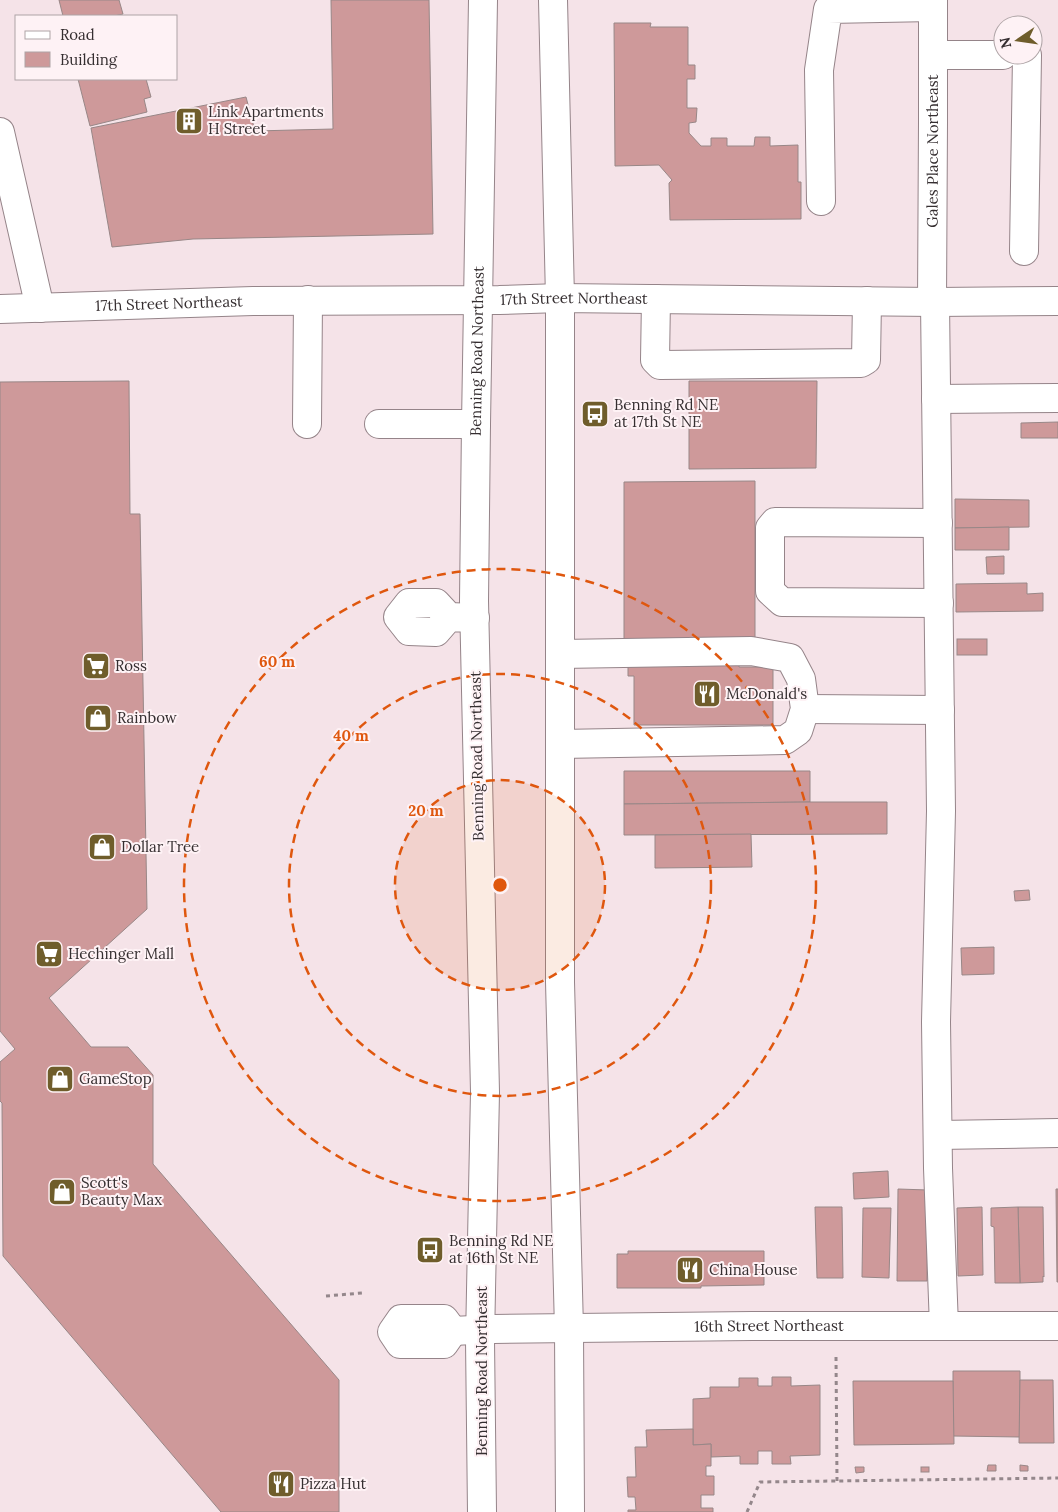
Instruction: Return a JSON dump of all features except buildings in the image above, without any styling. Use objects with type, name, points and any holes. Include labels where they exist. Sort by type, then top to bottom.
[{"type":"main road","name":"Benning Road Northeast","points":[[482,1512],[481,1330],[485,1092],[462,617],[476,424],[483,0]]},
{"type":"main road","points":[[553,0],[560,298],[560,982],[569,1329],[570,1512]]},
{"type":"main road","points":[[821,201],[819,70],[828,9],[933,4]]},
{"type":"main road","name":"Gales Place Northeast","points":[[933,4],[933,302],[938,523],[941,811],[936,1022],[944,1326]]},
{"type":"main road","points":[[933,55],[993,55]]},
{"type":"main road","points":[[1024,251],[1027,65]]},
{"type":"main road","points":[[0,132],[40,308]]},
{"type":"main road","name":"17th Street Northeast","points":[[0,309],[253,301],[560,298],[933,302],[1058,301]]},
{"type":"main road","points":[[656,299],[655,360],[660,365],[861,363],[866,360],[867,301]]},
{"type":"main road","points":[[307,424],[308,300]]},
{"type":"main road","points":[[936,399],[1058,398]]},
{"type":"main road","points":[[379,424],[476,424]]},
{"type":"main road","points":[[938,523],[775,522],[770,528],[770,591],[782,602],[939,602]]},
{"type":"main road","points":[[560,654],[751,651],[790,658],[801,679],[805,709],[798,731],[785,740],[560,744]]},
{"type":"main road","points":[[805,709],[940,710]]},
{"type":"main road","points":[[938,1135],[1058,1132]]},
{"type":"main road","name":"16th Street Northeast","points":[[453,1331],[836,1326],[1058,1326]]},
{"type":"path","points":[[326,1296],[362,1293]]},
{"type":"path","points":[[836,1326],[837,1481]]},
{"type":"path","points":[[747,1512],[760,1482],[1058,1478]]},
{"type":"place","name":"Link Apartments H Street","points":[[189,121]]},
{"type":"place","name":"Benning Rd NE at 17th St NE","points":[[595,414]]},
{"type":"place","name":"Ross","points":[[96,666]]},
{"type":"place","name":"McDonald's","points":[[707,694]]},
{"type":"place","name":"Rainbow","points":[[98,718]]},
{"type":"place","name":"Dollar Tree","points":[[102,847]]},
{"type":"place","name":"Hechinger Mall","points":[[49,954]]},
{"type":"place","name":"GameStop","points":[[60,1079]]},
{"type":"place","name":"Scott's Beauty Max","points":[[62,1192]]},
{"type":"place","name":"Benning Rd NE at 16th St NE","points":[[430,1250]]},
{"type":"place","name":"China House","points":[[690,1270]]},
{"type":"place","name":"Pizza Hut","points":[[281,1484]]}]
